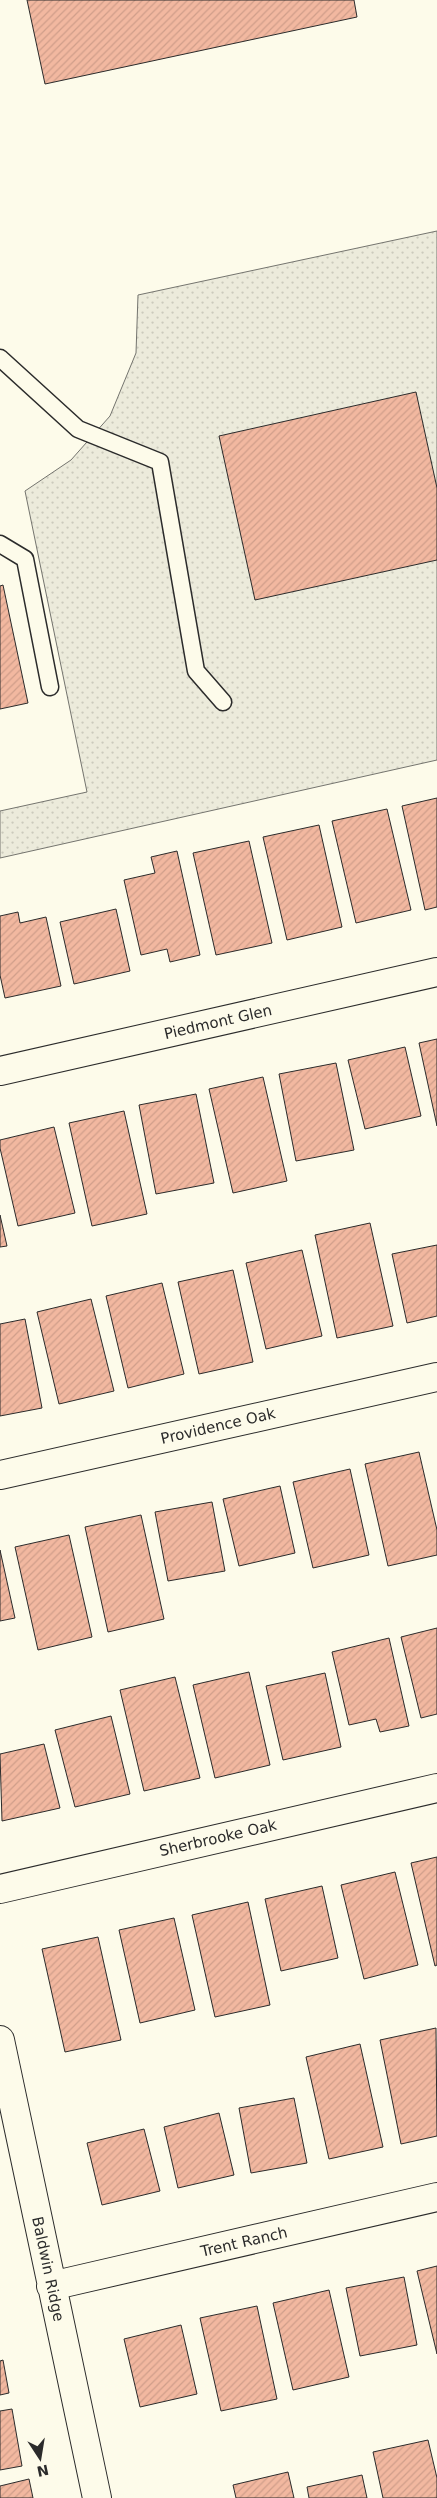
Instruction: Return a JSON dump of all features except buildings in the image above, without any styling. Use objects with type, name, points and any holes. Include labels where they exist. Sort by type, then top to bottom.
[{"type":"street","name":"Piedmont Glen","points":[[0,1071],[437,972]]},
{"type":"street","name":"Providence Oak","points":[[0,1475],[437,1377]]},
{"type":"street","name":"Sherbrooke Oak","points":[[0,1889],[437,1788]]},
{"type":"street","name":"Baldwin Ridge","points":[[0,2040],[97,2498]]},
{"type":"street","name":"Trent Ranch","points":[[51,2286],[437,2197]]},
{"type":"lane","points":[[0,358],[78,429],[160,462],[196,671],[222,702]]},
{"type":"lane","points":[[0,544],[25,558],[50,687]]},
{"type":"shaded area","points":[[437,231],[437,760],[0,858],[0,811],[87,792],[25,491],[71,460],[110,416],[136,353],[138,295]]}]
